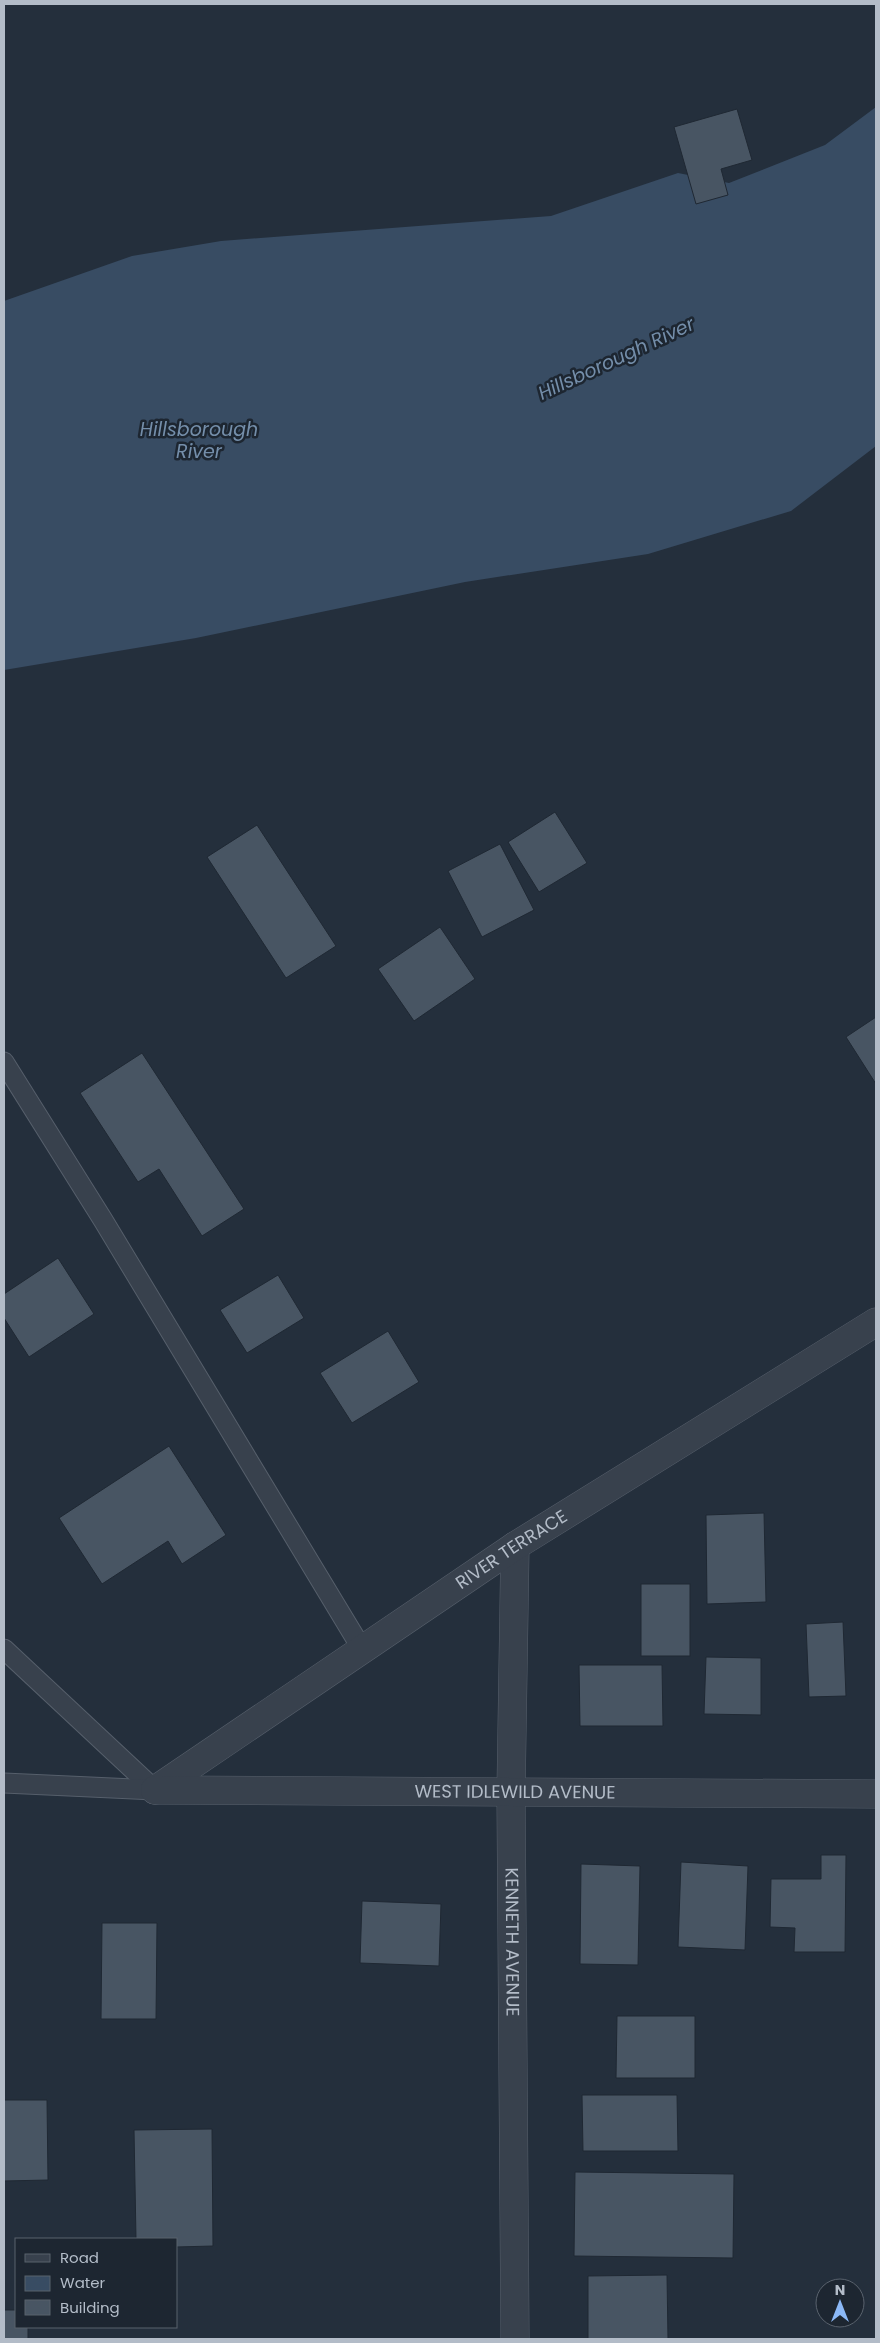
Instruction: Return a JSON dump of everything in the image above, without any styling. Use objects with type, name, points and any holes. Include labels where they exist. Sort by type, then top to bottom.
[{"type":"street","name":"RIVER TERRACE","points":[[155,1790],[515,1546],[876,1322]]},
{"type":"street","name":"KENNETH AVENUE","points":[[515,1546],[511,1793],[515,2339]]},
{"type":"street","name":"WEST IDLEWILD AVENUE","points":[[155,1790],[876,1794]]},
{"type":"lane","points":[[4,1062],[108,1229],[362,1649]]},
{"type":"lane","points":[[4,1650],[155,1790]]},
{"type":"lane","points":[[4,1783],[155,1790]]},
{"type":"water","name":"Hillsborough River","points":[[876,107],[876,446],[791,511],[648,554],[465,582],[196,638],[4,670],[4,301],[132,256],[221,241],[551,216],[678,173],[729,183],[825,145]]},
{"type":"building","points":[[737,109],[752,160],[721,169],[728,195],[696,204],[674,127]]},
{"type":"building","points":[[555,812],[587,863],[539,892],[508,842]]},
{"type":"building","points":[[257,825],[336,946],[286,978],[207,857]]},
{"type":"building","points":[[500,844],[534,910],[482,937],[448,871]]},
{"type":"building","points":[[440,927],[475,979],[414,1021],[378,969]]},
{"type":"building","points":[[876,1017],[876,1084],[846,1037]]},
{"type":"building","points":[[142,1053],[244,1209],[202,1236],[159,1169],[138,1182],[80,1093]]},
{"type":"building","points":[[58,1258],[94,1314],[29,1357],[4,1318],[4,1294]]},
{"type":"building","points":[[278,1275],[304,1318],[247,1353],[220,1310]]},
{"type":"building","points":[[388,1331],[419,1382],[352,1423],[320,1373]]},
{"type":"building","points":[[169,1446],[226,1535],[182,1564],[168,1541],[102,1584],[59,1518]]},
{"type":"building","points":[[764,1513],[766,1602],[707,1604],[706,1515]]},
{"type":"building","points":[[641,1584],[690,1584],[690,1656],[641,1656]]},
{"type":"building","points":[[843,1622],[846,1696],[809,1697],[806,1624]]},
{"type":"building","points":[[706,1657],[761,1658],[761,1715],[704,1714]]},
{"type":"building","points":[[579,1665],[662,1665],[663,1726],[580,1726]]},
{"type":"building","points":[[821,1855],[846,1855],[845,1952],[794,1952],[795,1928],[770,1927],[771,1879],[821,1879]]},
{"type":"building","points":[[681,1862],[748,1866],[745,1950],[678,1947]]},
{"type":"building","points":[[581,1864],[640,1866],[638,1965],[580,1964]]},
{"type":"building","points":[[362,1901],[441,1904],[439,1966],[360,1963]]},
{"type":"building","points":[[102,1923],[157,1923],[156,2019],[101,2019]]},
{"type":"building","points":[[617,2016],[695,2016],[695,2078],[616,2078]]},
{"type":"building","points":[[582,2095],[677,2095],[678,2151],[583,2151]]},
{"type":"building","points":[[4,2100],[47,2100],[48,2180],[4,2181]]},
{"type":"building","points":[[212,2129],[213,2246],[178,2247],[178,2238],[136,2238],[134,2130]]},
{"type":"building","points":[[575,2172],[734,2174],[733,2258],[574,2256]]},
{"type":"building","points":[[667,2275],[668,2339],[588,2339],[588,2276]]},
{"type":"building","points":[[4,2310],[15,2310],[15,2328],[28,2328],[28,2339],[4,2339]]}]
